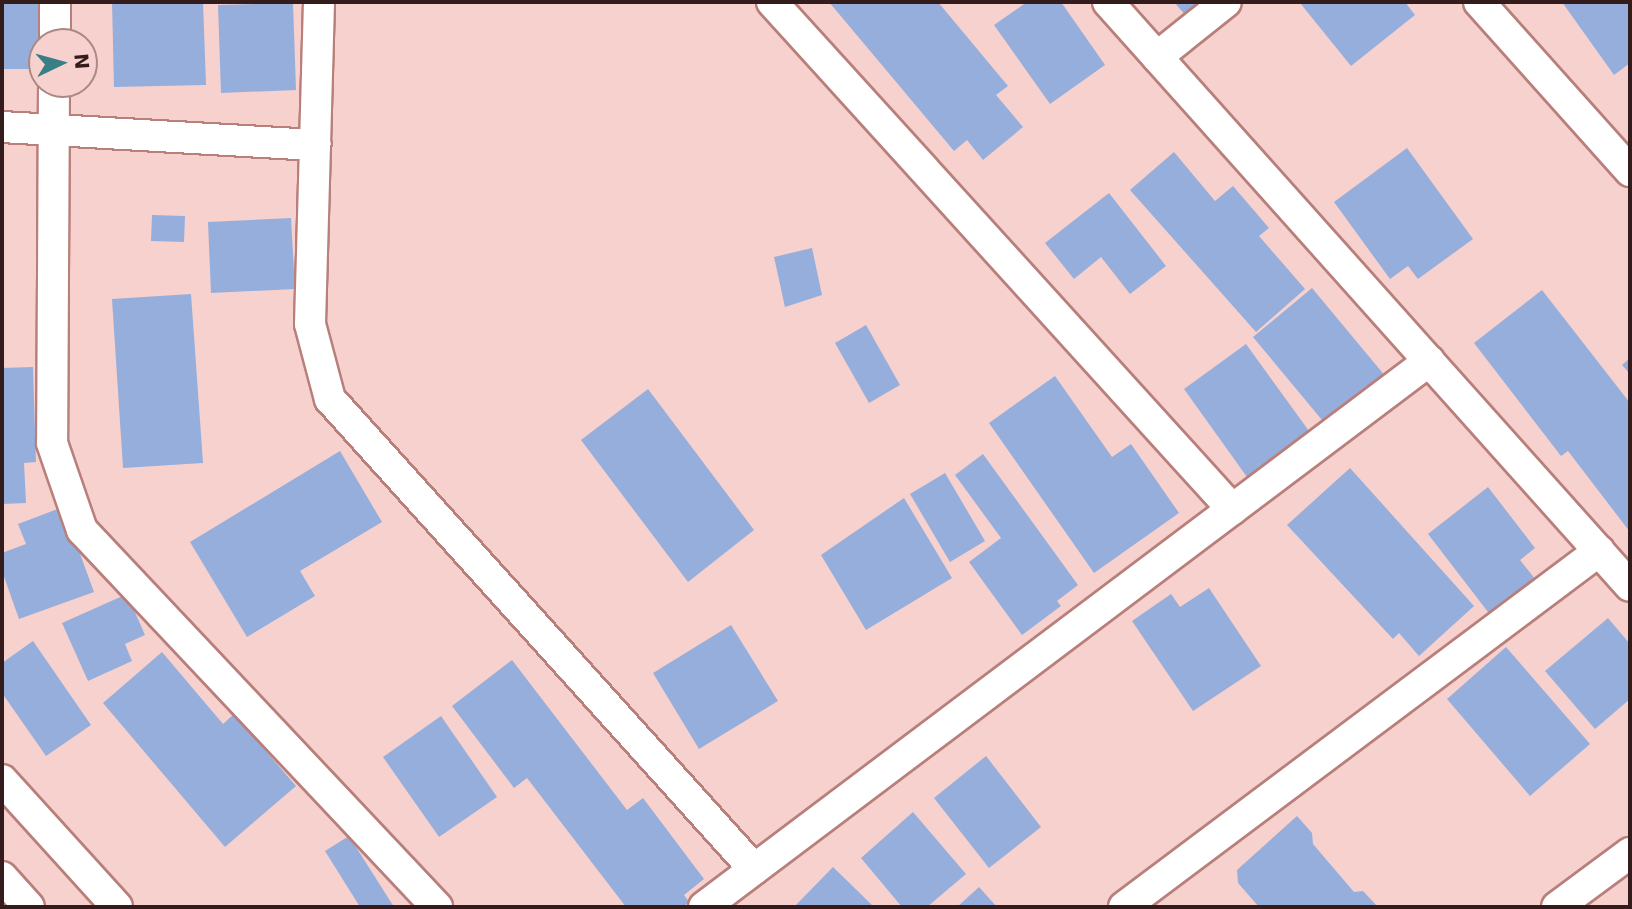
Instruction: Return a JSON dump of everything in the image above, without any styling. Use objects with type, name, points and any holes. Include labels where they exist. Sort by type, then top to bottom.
[{"type":"street","points":[[55,2],[55,28]]},
{"type":"street","points":[[319,2],[310,324],[330,399],[754,869]]},
{"type":"street","points":[[772,2],[1232,509]]},
{"type":"street","points":[[1108,2],[1630,586]]},
{"type":"street","points":[[1157,57],[1226,2]]},
{"type":"street","points":[[1479,2],[1630,171]]},
{"type":"street","points":[[54,98],[52,443],[82,530],[437,907]]},
{"type":"street","points":[[2,127],[315,145]]},
{"type":"street","points":[[704,907],[1429,361]]},
{"type":"street","points":[[1124,907],[1599,551]]},
{"type":"street","points":[[2,780],[117,907]]},
{"type":"street","points":[[1557,907],[1630,853]]},
{"type":"street","points":[[2,877],[29,907]]},
{"type":"building","points":[[2,2],[43,2],[43,28],[28,28],[28,69],[2,69]]},
{"type":"building","points":[[112,2],[203,2],[206,85],[114,87]]},
{"type":"building","points":[[829,2],[938,2],[1008,86],[996,95],[1023,127],[983,160],[967,140],[954,151]]},
{"type":"building","points":[[1027,2],[1061,2],[1105,65],[1050,104],[994,25]]},
{"type":"building","points":[[1174,2],[1206,2],[1187,17]]},
{"type":"building","points":[[1405,2],[1415,15],[1351,66],[1300,3]]},
{"type":"building","points":[[1562,2],[1630,2],[1630,63],[1614,75]]},
{"type":"building","points":[[293,3],[296,90],[221,93],[218,5]]},
{"type":"building","points":[[1407,148],[1473,239],[1418,279],[1408,266],[1390,279],[1334,202]]},
{"type":"building","points":[[1174,152],[1215,201],[1233,186],[1269,228],[1259,236],[1305,289],[1256,332],[1130,190]]},
{"type":"building","points":[[1109,193],[1166,266],[1130,294],[1101,257],[1074,279],[1045,243]]},
{"type":"building","points":[[152,215],[185,216],[184,242],[151,241]]},
{"type":"building","points":[[291,218],[295,289],[211,293],[208,222]]},
{"type":"building","points":[[812,248],[822,295],[785,307],[774,257]]},
{"type":"building","points":[[1312,288],[1386,377],[1327,426],[1253,337]]},
{"type":"building","points":[[1542,290],[1630,403],[1630,532],[1568,451],[1561,456],[1474,343]]},
{"type":"building","points":[[191,294],[203,463],[123,468],[112,299]]},
{"type":"building","points":[[866,325],[900,385],[869,403],[835,343]]},
{"type":"building","points":[[1246,344],[1309,431],[1247,477],[1184,389]]},
{"type":"building","points":[[1630,358],[1630,374],[1622,365]]},
{"type":"building","points":[[33,367],[36,462],[24,463],[26,503],[2,504],[2,368]]},
{"type":"building","points":[[1055,376],[1112,457],[1131,444],[1179,513],[1094,573],[989,423]]},
{"type":"building","points":[[648,389],[754,530],[688,582],[581,440]]},
{"type":"building","points":[[340,451],[382,522],[300,571],[315,596],[247,637],[190,542]]},
{"type":"building","points":[[983,454],[1078,585],[1057,601],[1061,606],[1022,635],[969,562],[1001,538],[955,475]]},
{"type":"building","points":[[1350,468],[1474,606],[1419,656],[1399,633],[1393,639],[1287,525]]},
{"type":"building","points":[[945,473],[985,541],[950,562],[910,494]]},
{"type":"building","points":[[1488,487],[1535,548],[1520,560],[1543,589],[1498,625],[1428,534]]},
{"type":"building","points":[[904,498],[952,578],[866,630],[821,555]]},
{"type":"building","points":[[63,507],[94,592],[19,619],[2,571],[2,553],[26,544],[18,524]]},
{"type":"building","points":[[1209,588],[1261,666],[1193,711],[1132,621],[1171,594],[1180,607]]},
{"type":"building","points":[[127,594],[145,635],[125,644],[132,661],[88,681],[62,623]]},
{"type":"building","points":[[1608,618],[1630,644],[1630,699],[1595,729],[1545,671]]},
{"type":"building","points":[[731,625],[778,701],[699,749],[653,673]]},
{"type":"building","points":[[33,641],[91,725],[46,756],[2,693],[2,663]]},
{"type":"building","points":[[1506,647],[1590,744],[1530,796],[1447,699]]},
{"type":"building","points":[[162,652],[223,724],[234,714],[296,786],[225,847],[103,703]]},
{"type":"building","points":[[512,660],[627,810],[643,798],[704,879],[684,895],[689,902],[683,907],[626,907],[527,778],[514,788],[452,706]]},
{"type":"building","points":[[441,716],[497,797],[439,837],[383,757]]},
{"type":"building","points":[[986,756],[1041,827],[989,868],[934,798]]},
{"type":"building","points":[[913,812],[966,874],[927,907],[902,907],[861,858]]},
{"type":"building","points":[[1297,816],[1312,833],[1313,844],[1354,892],[1363,891],[1378,907],[1259,907],[1238,883],[1237,870]]},
{"type":"building","points":[[349,836],[394,907],[360,907],[325,851]]},
{"type":"building","points":[[833,867],[874,907],[794,907]]},
{"type":"building","points":[[979,887],[997,907],[957,907]]}]
